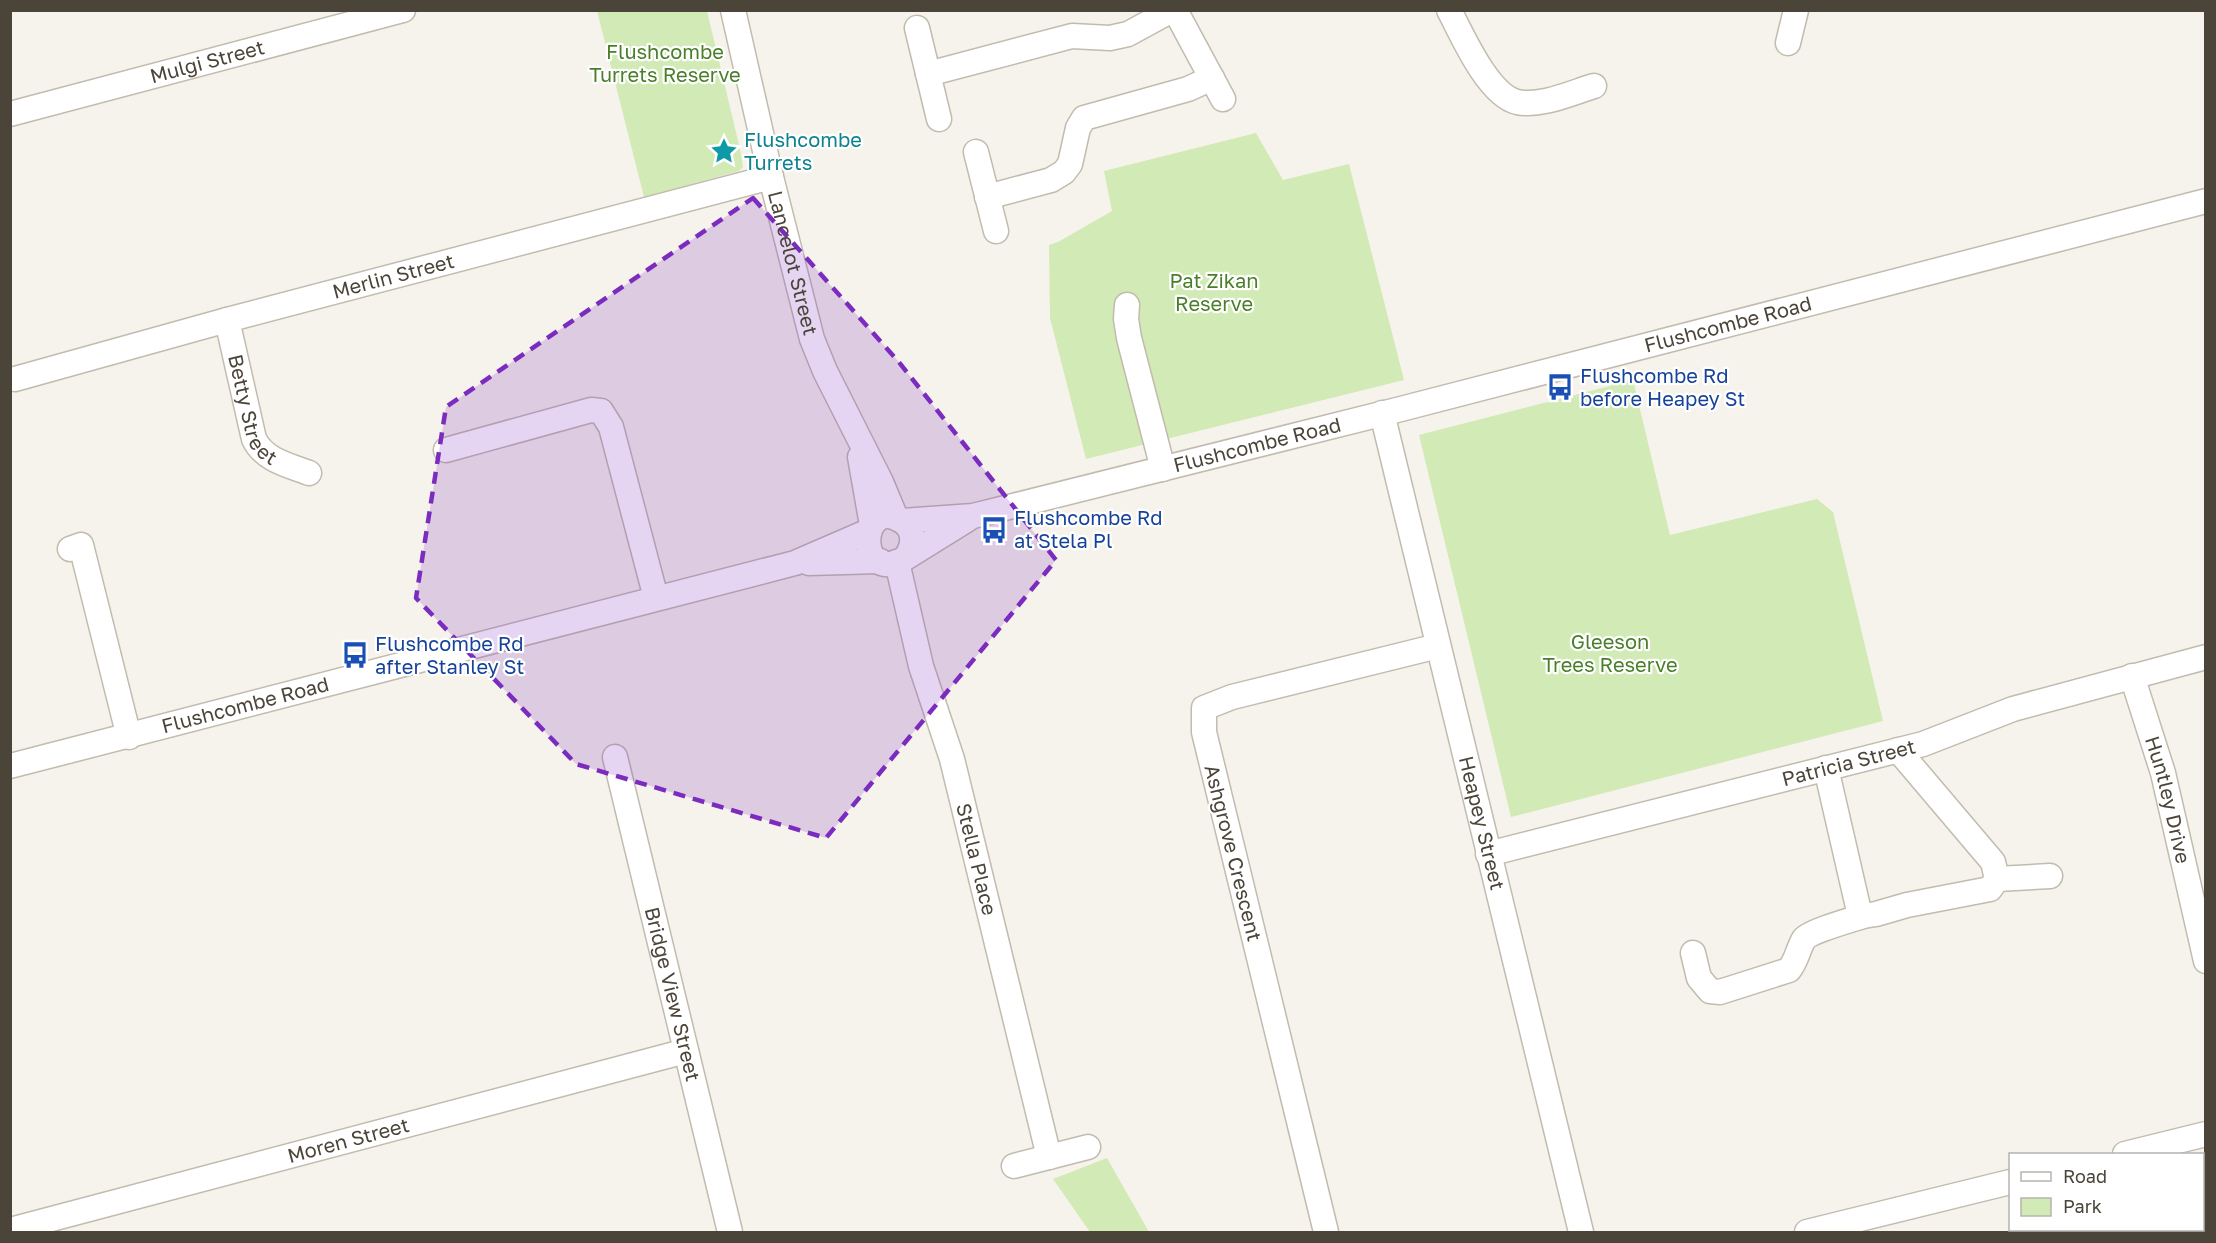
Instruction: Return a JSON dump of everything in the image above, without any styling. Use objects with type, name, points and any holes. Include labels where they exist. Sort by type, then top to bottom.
[{"type":"street","name":"Mulgi Street","points":[[10,114],[403,10]]},
{"type":"street","name":"Lancelot Street","points":[[733,10],[771,177],[812,339],[825,371],[899,520]]},
{"type":"street","points":[[928,74],[1072,36],[1110,38],[1128,34],[1173,10],[1218,88],[1188,89],[1084,118],[1078,128],[1070,164],[1065,172],[1051,180],[987,197]]},
{"type":"street","points":[[1449,10],[1483,72],[1505,96],[1517,102],[1540,102],[1594,86]]},
{"type":"street","points":[[1788,43],[1796,10]]},
{"type":"street","points":[[917,28],[939,119]]},
{"type":"street","points":[[976,152],[996,231]]},
{"type":"street","name":"Merlin Street","points":[[15,379],[226,320],[771,177]]},
{"type":"street","name":"Flushcombe Road","points":[[899,520],[973,516],[2205,201]]},
{"type":"street","points":[[1127,305],[1126,319],[1129,338],[1163,469]]},
{"type":"street","name":"Betty Street","points":[[226,320],[257,446],[278,461],[309,473]]},
{"type":"street","points":[[446,450],[591,410],[601,411],[611,427],[656,598]]},
{"type":"street","name":"Heapey Street","points":[[1382,413],[1581,1233]]},
{"type":"street","name":"Lancelot Street","points":[[858,437],[870,528]]},
{"type":"street","name":"Flushcombe Road","points":[[795,563],[894,560],[973,516]]},
{"type":"street","points":[[883,518],[899,520],[911,531],[912,545],[894,560],[870,552],[867,545],[870,528],[883,518]]},
{"type":"street","name":"Flushcombe Road","points":[[10,766],[795,563],[870,528]]},
{"type":"street","points":[[70,549],[81,545],[129,737]]},
{"type":"street","name":"Stella Place","points":[[894,560],[924,676],[952,759],[1049,1157]]},
{"type":"street","name":"Ashgrove Crescent","points":[[1326,1233],[1204,732],[1204,708],[1232,697],[1438,646]]},
{"type":"street","name":"Patricia Street","points":[[1488,854],[1923,744],[2013,709],[2205,657]]},
{"type":"street","name":"Huntley Drive","points":[[2132,676],[2163,773],[2205,960]]},
{"type":"street","points":[[1693,953],[1699,978],[1710,991],[1720,993],[1789,970],[1796,960],[1805,936],[1814,930],[1825,930],[1863,916],[1876,915],[1906,905],[1990,889],[1997,879],[1994,862],[1898,750]]},
{"type":"street","name":"Bridge View Street","points":[[615,757],[730,1233]]},
{"type":"street","points":[[1826,768],[1858,907],[1863,916]]},
{"type":"street","points":[[1997,879],[2050,876]]},
{"type":"street","name":"Moren Street","points":[[10,1230],[686,1051]]},
{"type":"street","points":[[2133,1153],[2205,1134]]},
{"type":"street","points":[[1014,1166],[1088,1147]]},
{"type":"street","points":[[1807,1233],[2009,1182]]},
{"type":"highlighted area","points":[[753,198],[898,361],[1056,560],[826,838],[576,764],[416,598],[446,407]]},
{"type":"green space","name":"Flushcombe Turrets Reserve","points":[[597,11],[707,11],[740,149],[743,167],[739,171],[644,197]]},
{"type":"green space","name":"Pat Zikan Reserve","points":[[1256,133],[1283,180],[1349,164],[1404,380],[1086,459],[1050,318],[1049,245],[1112,211],[1104,171]]},
{"type":"green space","name":"Gleeson Trees Reserve","points":[[1633,380],[1670,535],[1817,499],[1833,512],[1883,721],[1511,817],[1419,435]]},
{"type":"green space","points":[[1107,1158],[1149,1232],[1090,1232],[1053,1179]]},
{"type":"green space","points":[[2204,1164],[2205,1232],[2054,1231],[2204,1231]]},
{"type":"place","name":"Flushcombe Turrets","points":[[724,151]]},
{"type":"place","name":"Flushcombe Rd before Heapey St","points":[[1560,387]]},
{"type":"place","name":"Flushcombe Rd at Stela Pl","points":[[994,530]]},
{"type":"place","name":"Flushcombe Rd after Stanley St","points":[[355,655]]}]
